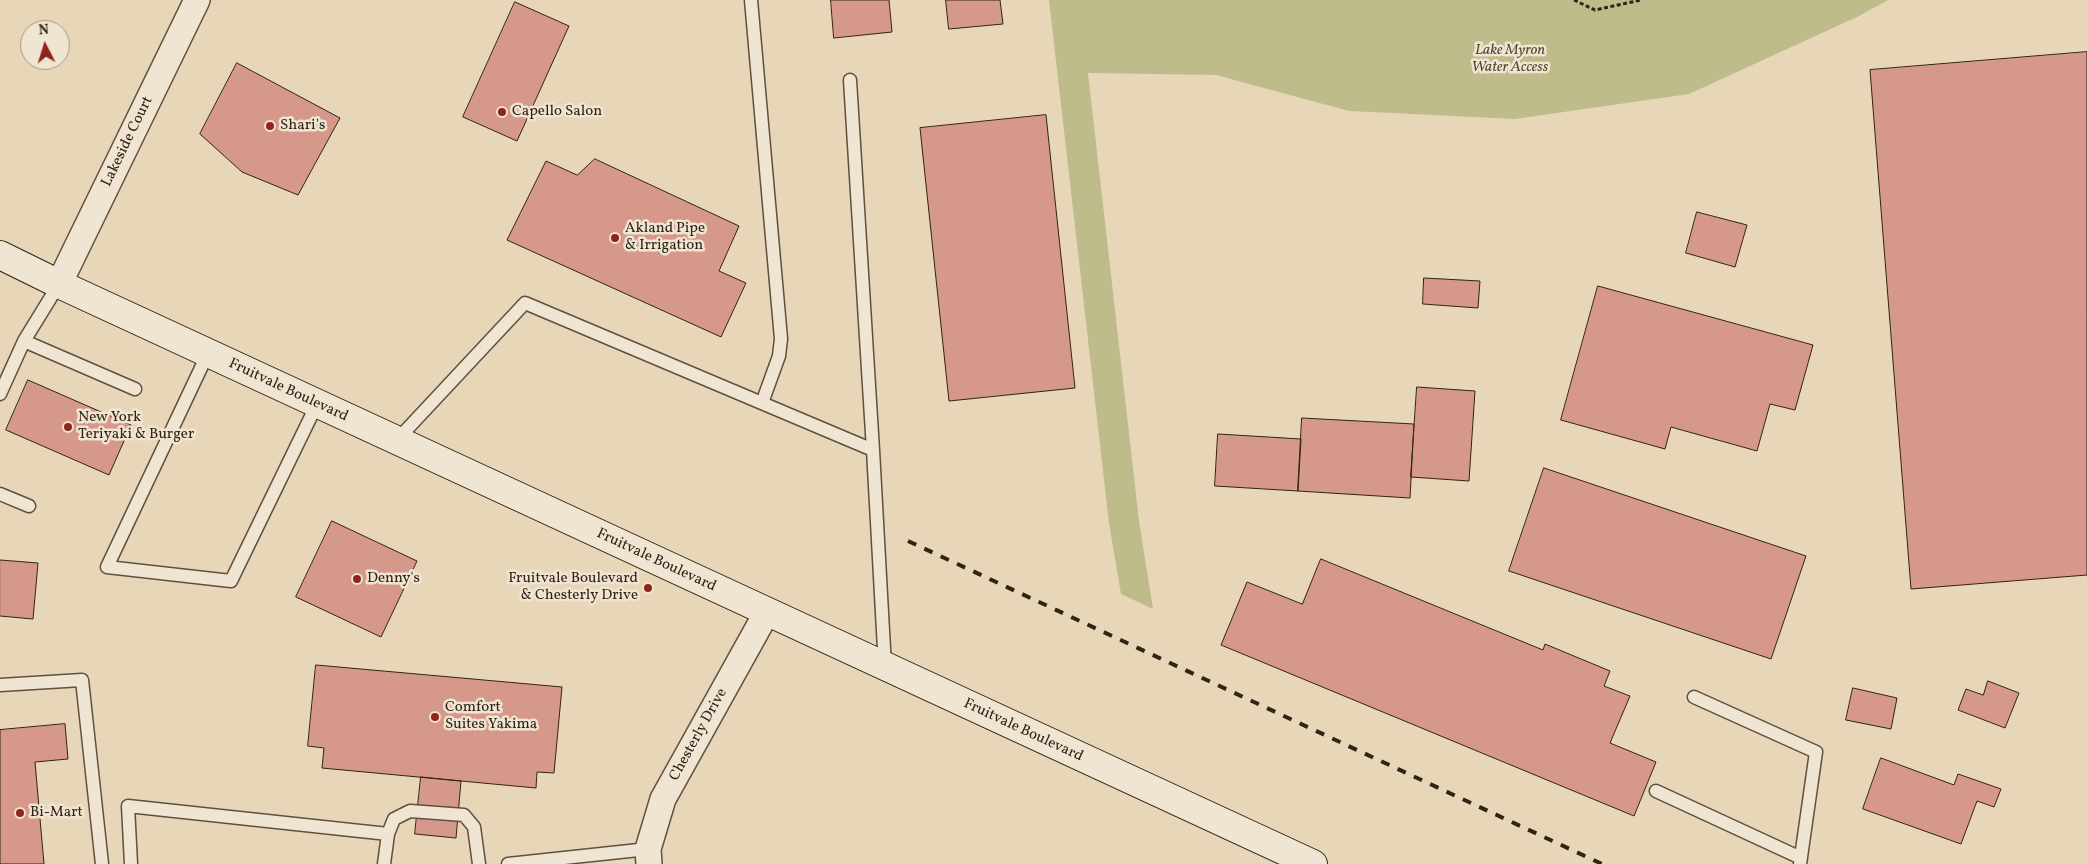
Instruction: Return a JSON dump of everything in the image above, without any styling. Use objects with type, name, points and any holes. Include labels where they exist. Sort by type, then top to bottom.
[{"type":"main road","name":"Fruitvale Boulevard","points":[[3,261],[58,284],[1313,864]]},
{"type":"street","name":"Lakeside Court","points":[[58,284],[197,0]]},
{"type":"street","name":"Chesterly Drive","points":[[648,857],[663,799],[767,612]]},
{"type":"lane","points":[[751,0],[781,339],[779,356],[762,403]]},
{"type":"lane","points":[[850,80],[885,667]]},
{"type":"lane","points":[[0,394],[24,341],[58,284]]},
{"type":"lane","points":[[396,441],[525,303],[873,450]]},
{"type":"lane","points":[[24,341],[135,389]]},
{"type":"lane","points":[[208,354],[107,566],[231,581],[318,404]]},
{"type":"lane","points":[[0,494],[29,506]]},
{"type":"lane","points":[[0,685],[82,680],[102,864]]},
{"type":"lane","points":[[1656,791],[1801,861],[1816,752],[1694,697]]},
{"type":"lane","points":[[131,864],[128,806],[388,834]]},
{"type":"lane","points":[[384,864],[388,834],[394,819],[410,811],[464,815],[474,826],[480,864]]},
{"type":"lane","points":[[508,864],[648,857]]},
{"type":"path","points":[[1574,0],[1595,10],[1641,0]]},
{"type":"green space","name":"Lake Myron Water Access","points":[[1049,0],[1888,0],[1859,16],[1689,94],[1515,119],[1349,111],[1216,75],[1088,73],[1139,521],[1153,609],[1121,594],[1109,523]]},
{"type":"building","points":[[831,0],[889,0],[892,32],[834,38]]},
{"type":"building","points":[[946,0],[1000,0],[1003,24],[949,29]]},
{"type":"building","points":[[515,2],[569,26],[517,141],[463,117]]},
{"type":"building","points":[[2087,52],[2087,575],[1911,589],[1870,70]]},
{"type":"building","name":"Shari's","points":[[237,63],[340,118],[298,195],[242,172],[200,134]]},
{"type":"building","points":[[1046,115],[1075,388],[949,401],[920,128]]},
{"type":"building","points":[[595,159],[739,226],[719,271],[746,283],[721,337],[507,240],[546,161],[577,175]]},
{"type":"building","points":[[1697,212],[1747,225],[1735,267],[1686,253]]},
{"type":"building","points":[[1424,278],[1480,281],[1478,308],[1423,304]]},
{"type":"building","points":[[1598,286],[1813,345],[1795,410],[1770,404],[1757,451],[1671,427],[1665,449],[1561,420]]},
{"type":"building","name":"New York Teriyaki & Burger","points":[[28,380],[131,425],[109,475],[6,430]]},
{"type":"building","points":[[1417,387],[1475,391],[1469,481],[1411,477]]},
{"type":"building","points":[[1302,418],[1414,424],[1410,498],[1298,491]]},
{"type":"building","points":[[1218,434],[1301,439],[1298,491],[1215,486]]},
{"type":"building","points":[[1544,468],[1806,556],[1771,659],[1509,571]]},
{"type":"building","name":"Denny's","points":[[332,521],[417,561],[381,637],[296,597]]},
{"type":"building","points":[[1321,559],[1543,650],[1545,644],[1610,671],[1604,686],[1630,696],[1610,743],[1656,762],[1634,816],[1221,645],[1247,582],[1302,604]]},
{"type":"building","points":[[0,560],[38,563],[33,619],[0,616]]},
{"type":"building","name":"Comfort Suites Yakima","points":[[316,665],[562,687],[554,773],[537,772],[536,788],[322,768],[324,748],[308,746]]},
{"type":"building","points":[[1988,681],[2019,693],[2005,728],[1958,710],[1966,689],[1983,695]]},
{"type":"building","points":[[1853,688],[1897,698],[1891,729],[1846,720]]},
{"type":"building","name":"Bi-Mart","points":[[65,724],[68,759],[35,762],[44,864],[0,864],[0,730]]},
{"type":"building","points":[[1881,758],[1954,785],[1958,774],[2001,789],[1994,807],[1977,801],[1961,844],[1863,809]]},
{"type":"building","points":[[421,777],[461,781],[456,838],[415,834]]},
{"type":"railway","points":[[908,541],[1602,864]]},
{"type":"place","name":"Capello Salon","points":[[502,112]]},
{"type":"place","name":"Shari's","points":[[270,126]]},
{"type":"place","name":"Akland Pipe & Irrigation","points":[[615,238]]},
{"type":"place","name":"New York Teriyaki & Burger","points":[[68,427]]},
{"type":"place","name":"Denny's","points":[[357,579]]},
{"type":"place","name":"Fruitvale Boulevard & Chesterly Drive","points":[[648,588]]},
{"type":"place","name":"Comfort Suites Yakima","points":[[435,717]]},
{"type":"place","name":"Bi-Mart","points":[[20,813]]}]
